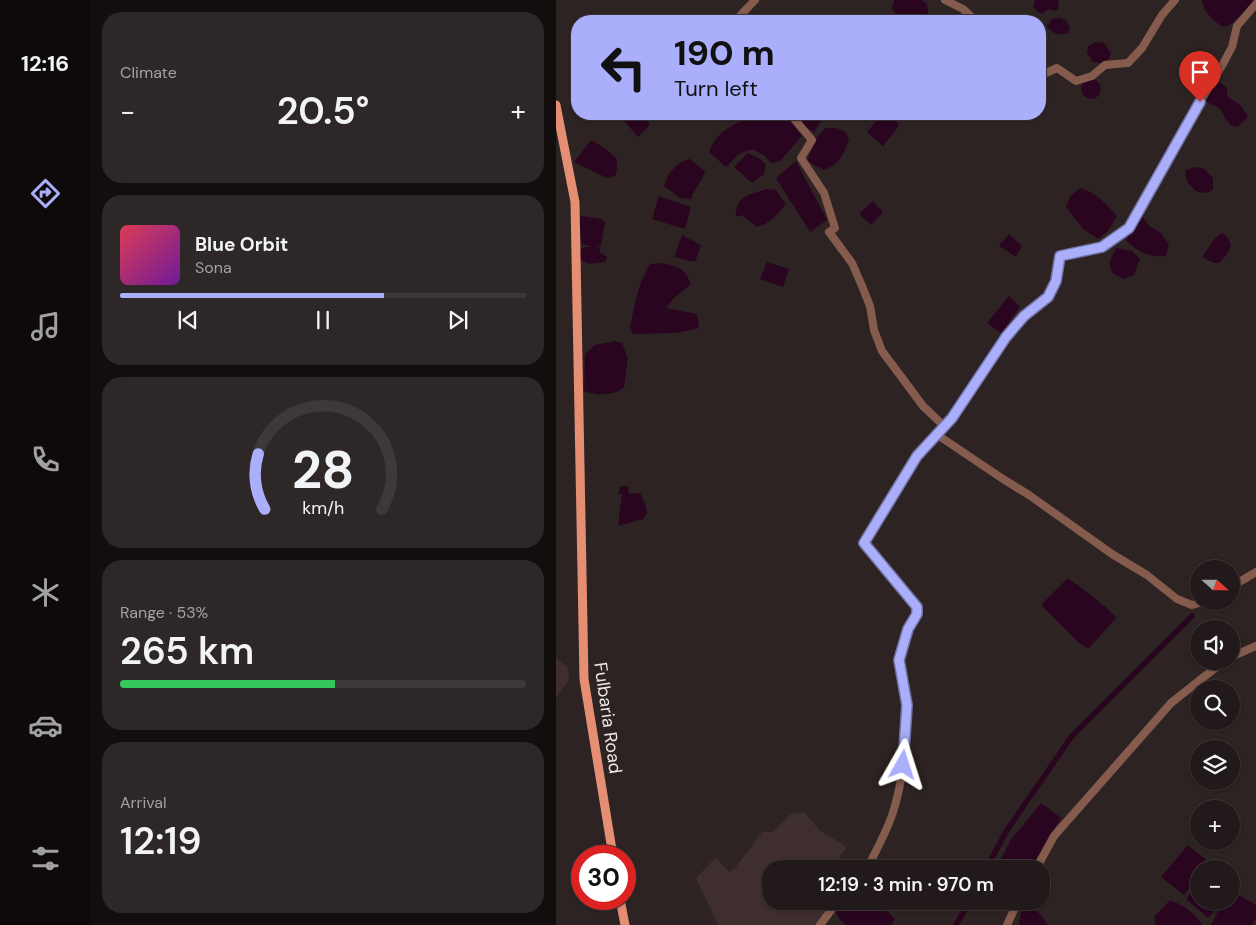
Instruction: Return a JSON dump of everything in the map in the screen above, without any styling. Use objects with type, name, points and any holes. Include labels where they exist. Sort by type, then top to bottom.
[{"type":"main road","name":"Fulbaria Road","points":[[556,105],[575,202],[584,678],[611,845]]},
{"type":"main road","points":[[622,910],[625,925]]},
{"type":"street","points":[[741,15],[755,0]]},
{"type":"street","points":[[945,0],[963,9],[970,15]]},
{"type":"street","points":[[1046,73],[1057,68],[1076,80],[1092,76],[1105,65],[1128,63],[1142,48],[1162,15],[1176,0]]},
{"type":"street","points":[[871,860],[894,810],[903,765],[907,705],[899,660],[908,629],[917,614],[917,607],[864,543],[917,456],[969,394],[1006,337],[1024,316],[1048,297],[1056,281],[1060,256],[1102,247],[1129,228],[1180,134],[1224,64],[1232,47],[1238,26],[1256,4]]},
{"type":"street","points":[[795,120],[812,140],[801,158],[824,193],[835,228],[830,232],[852,263],[870,306],[874,330],[882,351],[923,406],[944,426]]},
{"type":"street","points":[[936,434],[1030,495],[1112,554],[1147,575],[1177,599],[1190,604]]},
{"type":"street","points":[[1240,582],[1256,572]]},
{"type":"street","points":[[1240,654],[1256,646]]},
{"type":"street","points":[[1041,860],[1054,836],[1171,703],[1213,670]]},
{"type":"street","points":[[820,925],[831,910]]},
{"type":"street","points":[[1006,925],[1014,910]]},
{"type":"shaded area","points":[[894,0],[922,0],[927,4],[928,14],[896,15],[892,9]]},
{"type":"shaded area","points":[[1035,0],[1058,0],[1058,9],[1054,11],[1049,9],[1042,14],[1039,13],[1033,6]]},
{"type":"shaded area","points":[[1202,0],[1254,0],[1234,22],[1225,27],[1221,26],[1210,16],[1202,4]]},
{"type":"shaded area","points":[[1060,18],[1067,21],[1070,27],[1068,33],[1056,34],[1047,26],[1052,19]]},
{"type":"shaded area","points":[[1096,42],[1104,43],[1111,53],[1109,59],[1100,63],[1093,62],[1087,53],[1088,46]]},
{"type":"shaded area","points":[[1091,79],[1098,82],[1101,89],[1098,96],[1091,99],[1084,96],[1081,89],[1084,82]]},
{"type":"shaded area","points":[[1216,81],[1227,87],[1227,96],[1240,105],[1248,116],[1238,127],[1230,125],[1219,108],[1205,101]]},
{"type":"shaded area","points":[[623,120],[646,120],[650,125],[638,137]]},
{"type":"shaded area","points":[[745,120],[789,120],[802,136],[780,161],[771,163],[765,156],[752,149],[739,154],[726,167],[709,152],[719,136],[730,127]]},
{"type":"shaded area","points":[[800,120],[822,120],[814,132],[805,127]]},
{"type":"shaded area","points":[[877,120],[894,120],[899,126],[883,146],[867,132]]},
{"type":"shaded area","points":[[825,128],[836,128],[845,131],[849,139],[838,162],[824,170],[807,161],[817,137]]},
{"type":"shaded area","points":[[591,140],[605,148],[617,159],[615,176],[607,178],[574,162]]},
{"type":"shaded area","points":[[748,153],[760,159],[766,165],[764,174],[752,183],[734,167]]},
{"type":"shaded area","points":[[690,159],[705,171],[691,199],[680,198],[664,186],[674,168],[681,162]]},
{"type":"shaded area","points":[[796,161],[827,220],[810,232],[776,178]]},
{"type":"shaded area","points":[[1194,167],[1203,168],[1213,178],[1213,189],[1203,193],[1190,186],[1185,171]]},
{"type":"shaded area","points":[[1080,188],[1096,195],[1117,216],[1108,231],[1098,239],[1083,229],[1066,207],[1071,195]]},
{"type":"shaded area","points":[[767,189],[776,190],[786,204],[773,218],[757,227],[742,215],[736,217],[736,210],[741,200]]},
{"type":"shaded area","points":[[659,196],[691,207],[685,229],[652,219]]},
{"type":"shaded area","points":[[873,201],[883,212],[871,225],[859,214]]},
{"type":"shaded area","points":[[1140,213],[1150,227],[1160,232],[1169,244],[1166,256],[1144,253],[1126,240]]},
{"type":"shaded area","points":[[582,216],[602,219],[605,223],[601,246],[594,247],[582,244],[577,219]]},
{"type":"shaded area","points":[[1222,233],[1228,238],[1231,245],[1228,253],[1219,263],[1214,263],[1202,257],[1216,237]]},
{"type":"shaded area","points":[[1009,234],[1022,246],[1016,257],[999,246]]},
{"type":"shaded area","points":[[682,235],[701,245],[695,262],[674,257]]},
{"type":"shaded area","points":[[585,247],[599,247],[600,252],[607,257],[605,262],[589,264],[579,259],[577,252]]},
{"type":"shaded area","points":[[1116,248],[1132,251],[1140,259],[1134,275],[1124,279],[1113,274],[1109,263]]},
{"type":"shaded area","points":[[767,262],[789,269],[783,287],[760,279]]},
{"type":"shaded area","points":[[663,263],[681,269],[691,284],[674,298],[666,308],[697,314],[699,328],[676,333],[633,334],[630,328],[642,279],[650,264]]},
{"type":"shaded area","points":[[1009,296],[1020,307],[1001,333],[987,323]]},
{"type":"shaded area","points":[[615,341],[622,343],[628,358],[624,388],[614,393],[604,394],[584,391],[585,354],[595,345]]},
{"type":"shaded area","points":[[621,486],[628,486],[629,494],[640,493],[647,513],[643,519],[618,526],[622,494],[618,494]]},
{"type":"shaded area","points":[[1068,578],[1116,618],[1088,649],[1077,641],[1041,605]]},
{"type":"shaded area","points":[[556,657],[568,668],[569,680],[556,698]]},
{"type":"shaded area","points":[[1041,803],[1061,818],[1035,860],[1000,860],[1010,841]]},
{"type":"shaded area","points":[[804,812],[819,830],[847,847],[839,857],[840,860],[762,860],[762,910],[827,910],[816,925],[718,925],[696,878],[716,857],[729,872],[735,868],[762,832],[773,832],[791,814]]},
{"type":"shaded area","points":[[1188,845],[1190,850],[1194,850],[1206,860],[1190,860],[1190,888],[1184,895],[1161,877]]},
{"type":"shaded area","points":[[1190,894],[1190,902],[1186,899]]},
{"type":"shaded area","points":[[1240,896],[1256,905],[1256,919],[1252,925],[1211,925],[1218,911],[1240,910]]},
{"type":"shaded area","points":[[1170,900],[1189,910],[1202,925],[1155,925],[1155,916]]},
{"type":"shaded area","points":[[837,910],[886,910],[895,919],[891,925],[846,925],[840,920]]},
{"type":"shaded area","points":[[1023,910],[1034,910],[1040,914],[1048,925],[1020,925]]},
{"type":"shaded area","points":[[1199,910],[1216,910],[1208,918]]},
{"type":"waterway","points":[[991,860],[1007,830],[1072,736],[1192,616]]},
{"type":"waterway","points":[[956,925],[965,910]]},
{"type":"route","points":[[903,765],[907,705],[902,686],[899,660],[908,629],[917,614],[917,607],[864,543],[917,456],[952,418],[1006,337],[1024,316],[1048,297],[1056,281],[1060,256],[1102,247],[1129,228],[1180,134],[1200,102]]}]
